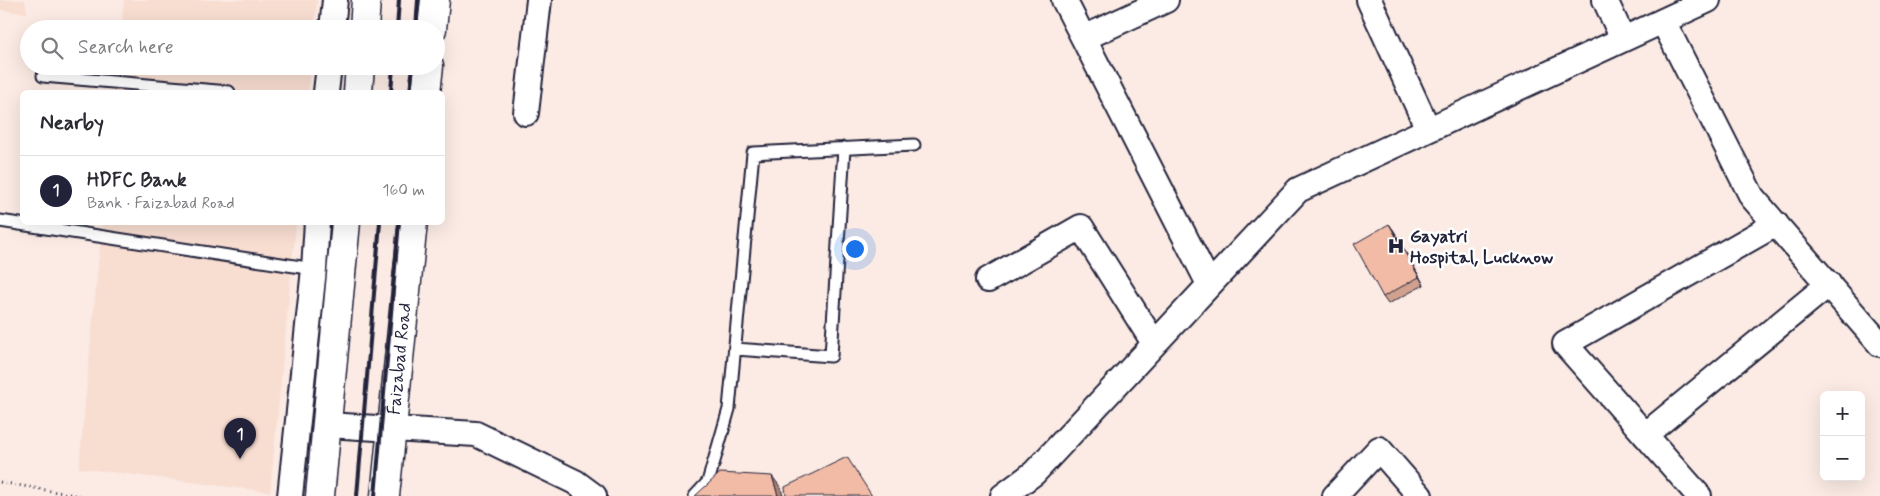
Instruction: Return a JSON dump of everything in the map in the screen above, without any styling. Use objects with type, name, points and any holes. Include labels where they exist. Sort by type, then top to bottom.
[{"type":"main road","points":[[365,20],[366,0]]},
{"type":"main road","points":[[433,20],[435,0]]},
{"type":"main road","points":[[358,90],[359,75]]},
{"type":"main road","points":[[426,90],[428,75]]},
{"type":"main road","points":[[320,496],[346,225]]},
{"type":"main road","name":"Faizabad Road","points":[[385,496],[413,225]]},
{"type":"street","points":[[333,20],[335,0]]},
{"type":"street","points":[[526,113],[539,0]]},
{"type":"street","points":[[1064,0],[1209,284]]},
{"type":"street","points":[[1084,38],[1166,0]]},
{"type":"street","points":[[1369,0],[1428,129]]},
{"type":"street","points":[[1605,0],[1623,39]]},
{"type":"street","points":[[1003,496],[1034,473],[1298,190],[1708,0]]},
{"type":"street","points":[[1663,21],[1752,197],[1880,344]]},
{"type":"street","points":[[326,90],[328,75]]},
{"type":"street","points":[[1699,496],[1565,344],[1776,224]]},
{"type":"street","points":[[290,496],[314,269],[317,225]]},
{"type":"street","points":[[988,280],[1081,227],[1154,343]]},
{"type":"street","points":[[1645,435],[1829,284]]},
{"type":"street","points":[[327,425],[476,434],[575,482],[594,496]]},
{"type":"street","points":[[1335,496],[1379,449],[1420,496]]},
{"type":"lane","points":[[43,76],[206,90]]},
{"type":"lane","points":[[695,496],[708,482],[729,409],[753,153],[914,145]]},
{"type":"lane","points":[[735,349],[831,356],[844,148]]},
{"type":"lane","points":[[0,221],[20,224]]},
{"type":"lane","points":[[26,225],[314,269]]},
{"type":"path","points":[[0,482],[80,496]]},
{"type":"shaded area","points":[[0,0],[25,0],[27,13],[0,10]]},
{"type":"shaded area","points":[[124,0],[317,0],[315,20],[122,20]]},
{"type":"shaded area","points":[[116,75],[310,75],[308,90],[115,90]]},
{"type":"shaded area","points":[[102,225],[296,225],[270,492],[79,468]]},
{"type":"building","points":[[1389,224],[1419,277],[1383,297],[1354,244]]},
{"type":"building","points":[[847,457],[872,496],[786,496],[785,487]]},
{"type":"building","points":[[720,473],[772,476],[778,496],[695,496]]},
{"type":"railway","points":[[398,20],[399,0]]},
{"type":"railway","points":[[417,20],[418,0]]},
{"type":"railway","points":[[391,90],[392,75]]},
{"type":"railway","points":[[410,90],[412,75]]},
{"type":"railway","points":[[357,496],[380,225]]},
{"type":"railway","points":[[375,496],[399,225]]},
{"type":"place","name":"Gayatri Hospital, Lucknow","points":[[1396,246]]},
{"type":"place","name":"HDFC Bank","points":[[240,459]]}]
